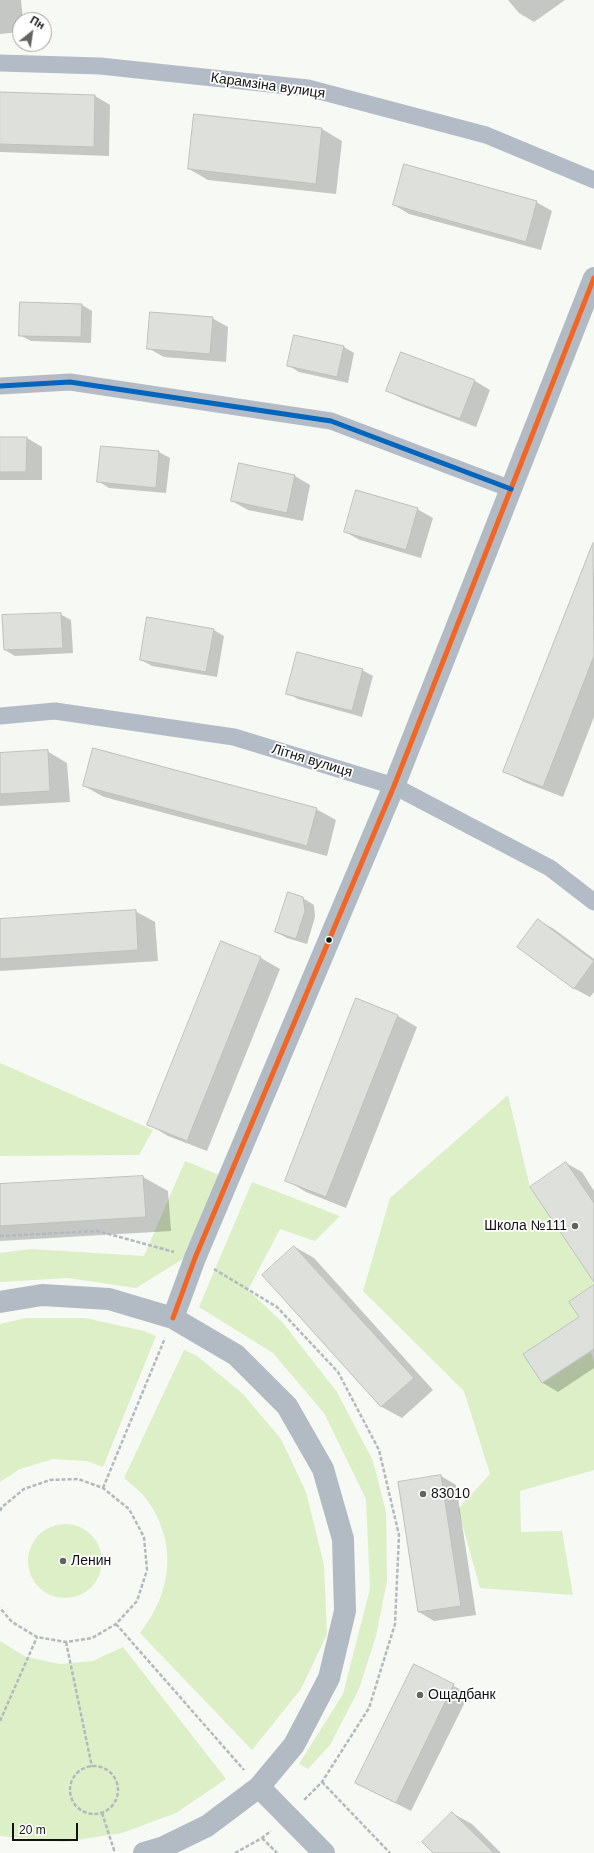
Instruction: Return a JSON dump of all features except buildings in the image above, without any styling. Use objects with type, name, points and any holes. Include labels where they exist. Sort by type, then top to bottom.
[{"type":"main road","points":[[173,1318],[195,1258],[394,786],[594,278]]},
{"type":"main road","points":[[0,1302],[42,1294],[109,1299],[173,1318],[236,1355],[287,1406],[323,1469],[343,1539],[345,1611],[328,1681],[294,1745],[259,1787],[207,1826],[164,1847],[144,1853]]},
{"type":"main road","points":[[259,1787],[324,1853]]},
{"type":"street","name":"Карамзіна вулиця","points":[[0,63],[100,66],[308,88],[486,135],[594,180]]},
{"type":"street","points":[[0,386],[70,382],[331,421],[511,489]]},
{"type":"street","name":"Літня вулиця","points":[[0,716],[54,711],[234,736],[394,786],[550,868],[594,902]]},
{"type":"path","points":[[0,1236],[98,1231],[195,1258],[278,1307],[338,1372],[379,1450],[399,1535],[395,1624],[369,1708],[322,1782],[289,1816],[262,1838],[235,1853]]},
{"type":"path","points":[[104,1488],[173,1318]]},
{"type":"path","points":[[0,1511],[1,1506],[24,1489],[50,1480],[78,1479],[104,1488],[129,1508],[144,1537],[147,1570],[137,1601],[116,1624],[92,1638],[66,1642],[37,1637],[12,1622],[0,1608]]},
{"type":"path","points":[[116,1624],[259,1787]]},
{"type":"path","points":[[0,1720],[37,1637]]},
{"type":"path","points":[[66,1642],[92,1766]]},
{"type":"path","points":[[92,1766],[108,1770],[116,1780],[118,1788],[118,1796],[114,1803],[109,1809],[102,1813],[93,1814],[85,1812],[74,1804],[71,1796],[70,1788],[73,1779],[84,1769],[92,1766]]},
{"type":"path","points":[[322,1782],[390,1853]]},
{"type":"path","points":[[102,1813],[115,1853]]},
{"type":"path","points":[[262,1838],[277,1853]]},
{"type":"green space","points":[[0,1063],[153,1130],[139,1155],[0,1156]]},
{"type":"green space","points":[[508,1095],[530,1187],[594,1282],[594,1285],[569,1302],[579,1317],[523,1354],[542,1383],[591,1352],[594,1362],[594,1470],[520,1491],[521,1532],[562,1531],[573,1595],[480,1588],[458,1509],[490,1474],[464,1391],[363,1291],[390,1198]]},
{"type":"green space","points":[[185,1161],[222,1176],[183,1259],[136,1288],[68,1278],[0,1282],[0,1253],[30,1249],[144,1256]]},
{"type":"green space","points":[[252,1182],[340,1216],[315,1241],[280,1229],[248,1290],[283,1323],[337,1392],[373,1461],[386,1512],[387,1581],[376,1636],[359,1689],[330,1745],[308,1769],[299,1764],[343,1694],[370,1589],[366,1499],[324,1413],[273,1353],[199,1307]]},
{"type":"green space","points":[[26,1318],[85,1318],[144,1331],[156,1336],[103,1467],[87,1461],[53,1459],[20,1469],[0,1482],[0,1324]]},
{"type":"green space","points":[[184,1350],[197,1356],[243,1394],[281,1439],[306,1492],[324,1565],[327,1634],[301,1689],[252,1750],[140,1633],[151,1617],[165,1583],[167,1548],[163,1531],[156,1514],[138,1489],[124,1478]]},
{"type":"green space","points":[[65,1524],[79,1527],[91,1535],[99,1547],[102,1561],[99,1575],[91,1587],[79,1595],[65,1598],[51,1595],[39,1587],[31,1575],[28,1561],[31,1547],[39,1535],[51,1527]]},
{"type":"green space","points":[[0,1641],[26,1657],[60,1664],[93,1661],[123,1647],[226,1779],[176,1813],[122,1833],[64,1842],[0,1836]]},
{"type":"transit line","points":[[173,1318],[195,1258],[394,786],[594,278]]},
{"type":"transit line","points":[[0,386],[70,382],[331,421],[511,489]]},
{"type":"place","name":"Школа №111","points":[[575,1226]]},
{"type":"place","name":"83010","points":[[423,1494]]},
{"type":"place","name":"Ленин","points":[[63,1561]]},
{"type":"place","name":"Ощадбанк","points":[[420,1695]]}]
